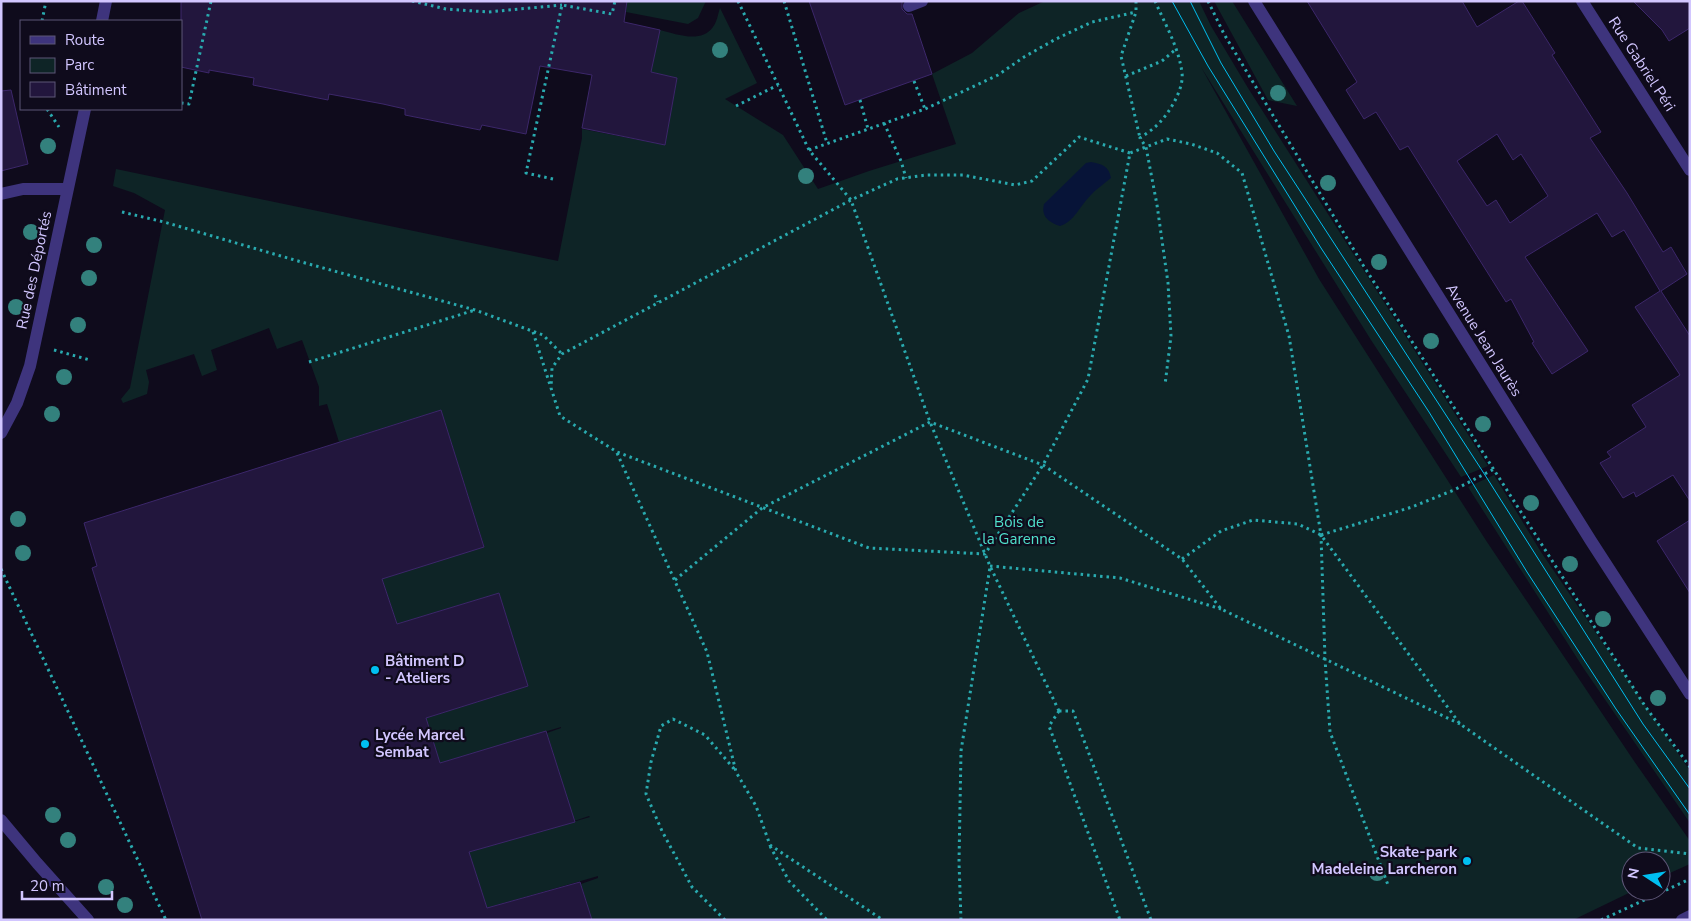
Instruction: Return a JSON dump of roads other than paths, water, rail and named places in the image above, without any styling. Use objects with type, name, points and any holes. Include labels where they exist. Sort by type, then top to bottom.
[{"type":"street","points":[[102,20],[106,1]]},
{"type":"street","points":[[909,6],[922,1]]},
{"type":"street","name":"Avenue Jean Jaurès","points":[[1254,1],[1591,541],[1690,694]]},
{"type":"street","name":"Rue Gabriel Péri","points":[[1582,1],[1690,170]]},
{"type":"street","name":"Rue des Déportés","points":[[1,433],[16,403],[30,366],[85,110]]},
{"type":"street","points":[[1,194],[23,188],[68,189]]},
{"type":"street","points":[[1,820],[36,863],[88,920]]},
{"type":"street","points":[[1682,920],[1690,916]]},
{"type":"water","points":[[1091,162],[1104,166],[1109,171],[1111,178],[1092,193],[1069,221],[1060,226],[1052,223],[1046,218],[1043,208],[1044,204],[1086,163]]},
{"type":"tram line","points":[[1172,1],[1208,66],[1321,248],[1429,412],[1527,572],[1616,709],[1690,815]]},
{"type":"tram line","points":[[1190,1],[1221,63],[1274,151],[1485,475],[1643,724],[1690,789]]},
{"type":"place","name":"Bâtiment D - Ateliers","points":[[375,670]]},
{"type":"place","name":"Lycée Marcel Sembat","points":[[365,744]]},
{"type":"place","name":"Skate-park Madeleine Larcheron","points":[[1467,861]]},
{"type":"park label","name":"Bois de la Garenne","points":[[1019,530]]}]
